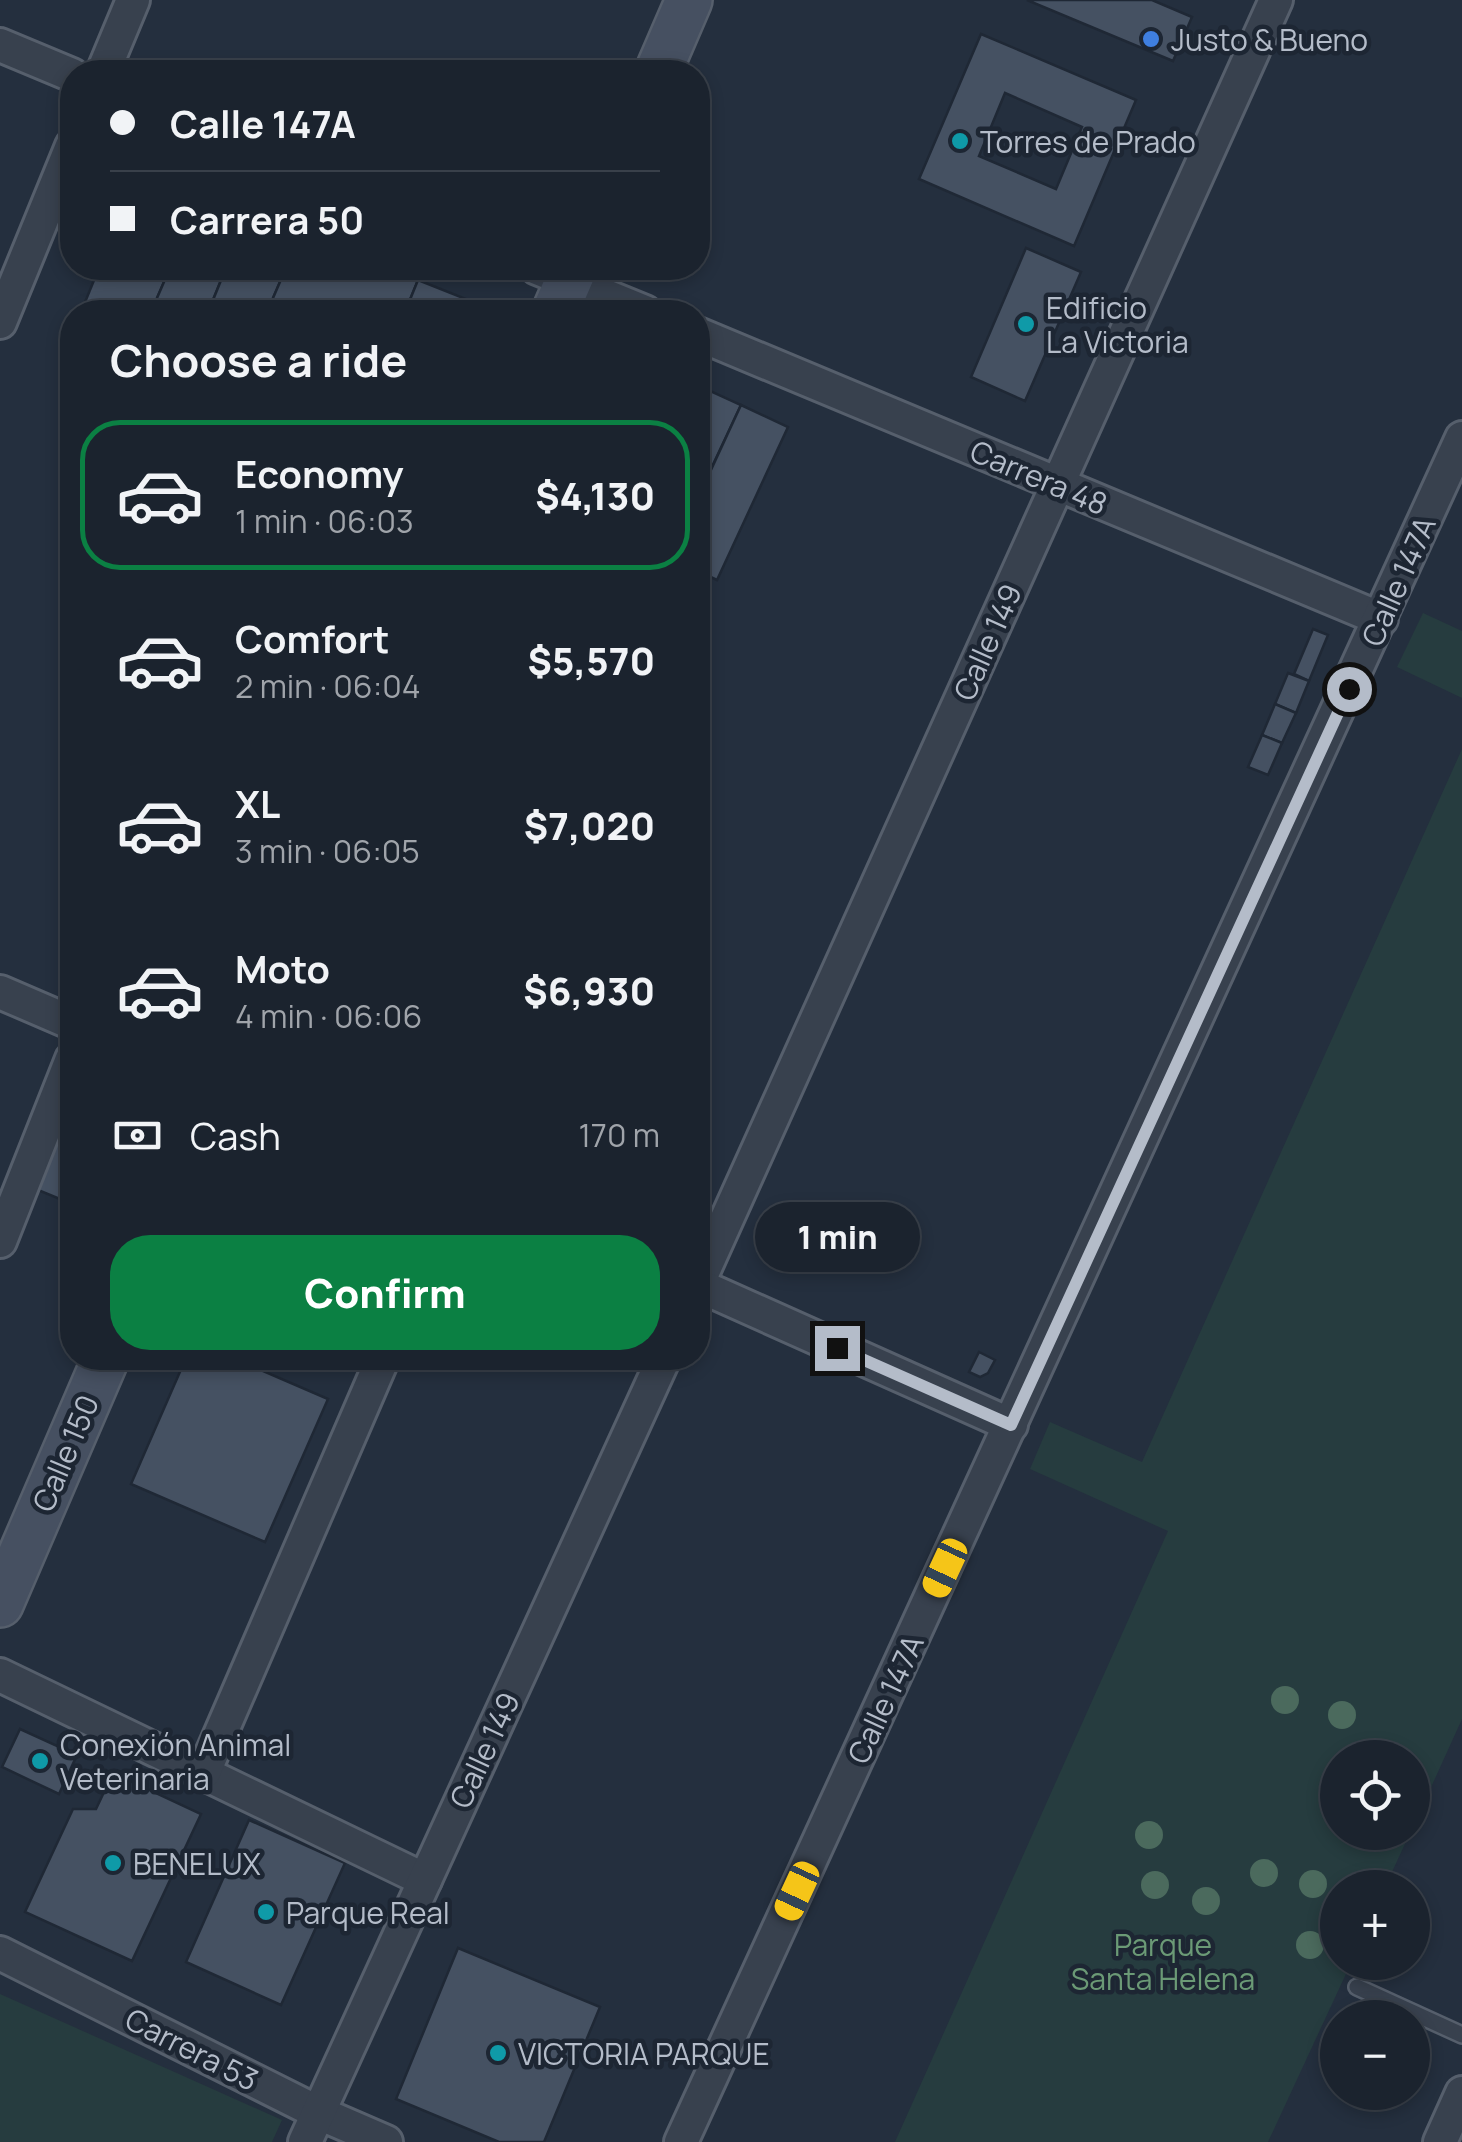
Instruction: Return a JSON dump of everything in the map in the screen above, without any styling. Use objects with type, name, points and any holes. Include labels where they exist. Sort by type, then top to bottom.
[{"type":"street","points":[[107,60],[132,0]]},
{"type":"street","points":[[663,60],[689,0]]},
{"type":"street","name":"Calle 149","points":[[710,1257],[1276,0]]},
{"type":"street","points":[[0,44],[60,70]]},
{"type":"street","points":[[0,322],[60,175]]},
{"type":"street","points":[[559,282],[611,300]]},
{"type":"street","name":"Carrera 48","points":[[710,339],[1381,618]]},
{"type":"street","name":"Calle 147A","points":[[682,2142],[1462,438]]},
{"type":"street","points":[[0,992],[60,1018]]},
{"type":"street","points":[[0,1241],[60,1089]]},
{"type":"street","points":[[710,1289],[1011,1425]]},
{"type":"street","name":"Calle 150","points":[[0,1604],[101,1370]]},
{"type":"street","points":[[204,1772],[377,1370]]},
{"type":"street","name":"Calle 149","points":[[312,2127],[659,1370]]},
{"type":"street","points":[[0,1675],[425,1880]]},
{"type":"street","name":"Carrera 53","points":[[0,1953],[312,2127],[386,2142]]},
{"type":"street","points":[[1440,2142],[1462,2094]]},
{"type":"lane","points":[[1358,1987],[1462,2036]]},
{"type":"green space","points":[[1423,613],[1462,631],[1462,698],[1397,667]]},
{"type":"green space","name":"Parque Santa Helena","points":[[1462,749],[1462,1719],[1430,1790],[1430,1740],[1320,1740],[1320,1850],[1402,1850],[1393,1870],[1320,1870],[1320,1980],[1343,1980],[1334,2000],[1320,2000],[1320,2030],[1268,2142],[895,2142],[1168,1531],[1030,1469],[1050,1422],[1142,1462]]},
{"type":"green space","points":[[0,1994],[282,2120],[272,2142],[0,2142]]},
{"type":"building","name":"Justo & Bueno","points":[[1027,0],[1152,0],[1192,17],[1173,61]]},
{"type":"building","name":"Torres de Prado","points":[[981,34],[1136,100],[1074,246],[919,179]],"holes":[[[1005,93],[1082,127],[1056,189],[979,156]]]},
{"type":"building","name":"Edificio La Victoria","points":[[1026,248],[1081,272],[1025,401],[971,377]]},
{"type":"building","points":[[94,280],[165,280],[156,300],[86,300]]},
{"type":"building","points":[[165,280],[221,280],[213,300],[156,300]]},
{"type":"building","points":[[221,280],[281,280],[272,300],[213,300]]},
{"type":"building","points":[[281,280],[418,280],[410,300],[272,300]]},
{"type":"building","points":[[418,280],[468,300],[410,300]]},
{"type":"building","points":[[710,391],[741,405],[710,471]]},
{"type":"building","points":[[741,405],[788,427],[717,580],[710,577],[710,472]]},
{"type":"building","points":[[1313,629],[1328,635],[1309,681],[1294,674]]},
{"type":"building","points":[[1288,673],[1309,681],[1296,713],[1275,704]]},
{"type":"building","points":[[1275,704],[1296,713],[1282,743],[1262,735]]},
{"type":"building","points":[[1262,735],[1282,743],[1268,775],[1248,767]]},
{"type":"building","points":[[58,1141],[60,1142],[60,1199],[38,1190]]},
{"type":"building","points":[[979,1352],[995,1360],[988,1373],[980,1377],[969,1372]]},
{"type":"building","points":[[181,1370],[261,1370],[328,1399],[265,1542],[131,1484]]},
{"type":"building","name":"Conexión Animal Veterinaria","points":[[20,1729],[77,1755],[59,1794],[2,1767]]},
{"type":"building","name":"BENELUX","points":[[113,1773],[201,1814],[132,1961],[25,1912],[73,1809],[96,1809]]},
{"type":"building","name":"Parque Real","points":[[249,1820],[345,1863],[281,2005],[186,1962]]},
{"type":"building","name":"VICTORIA PARQUE","points":[[458,1948],[600,2007],[544,2142],[499,2142],[396,2099]]},
{"type":"place","name":"Justo & Bueno","points":[[1151,39]]},
{"type":"place","name":"Torres de Prado","points":[[960,141]]},
{"type":"place","name":"Edificio La Victoria","points":[[1026,324]]},
{"type":"place","name":"Conexión Animal Veterinaria","points":[[40,1761]]},
{"type":"place","name":"BENELUX","points":[[113,1863]]},
{"type":"place","name":"Parque Real","points":[[266,1912]]},
{"type":"place","name":"VICTORIA PARQUE","points":[[498,2053]]},
{"type":"route","points":[[837,1348],[1011,1425],[1349,689]]}]
